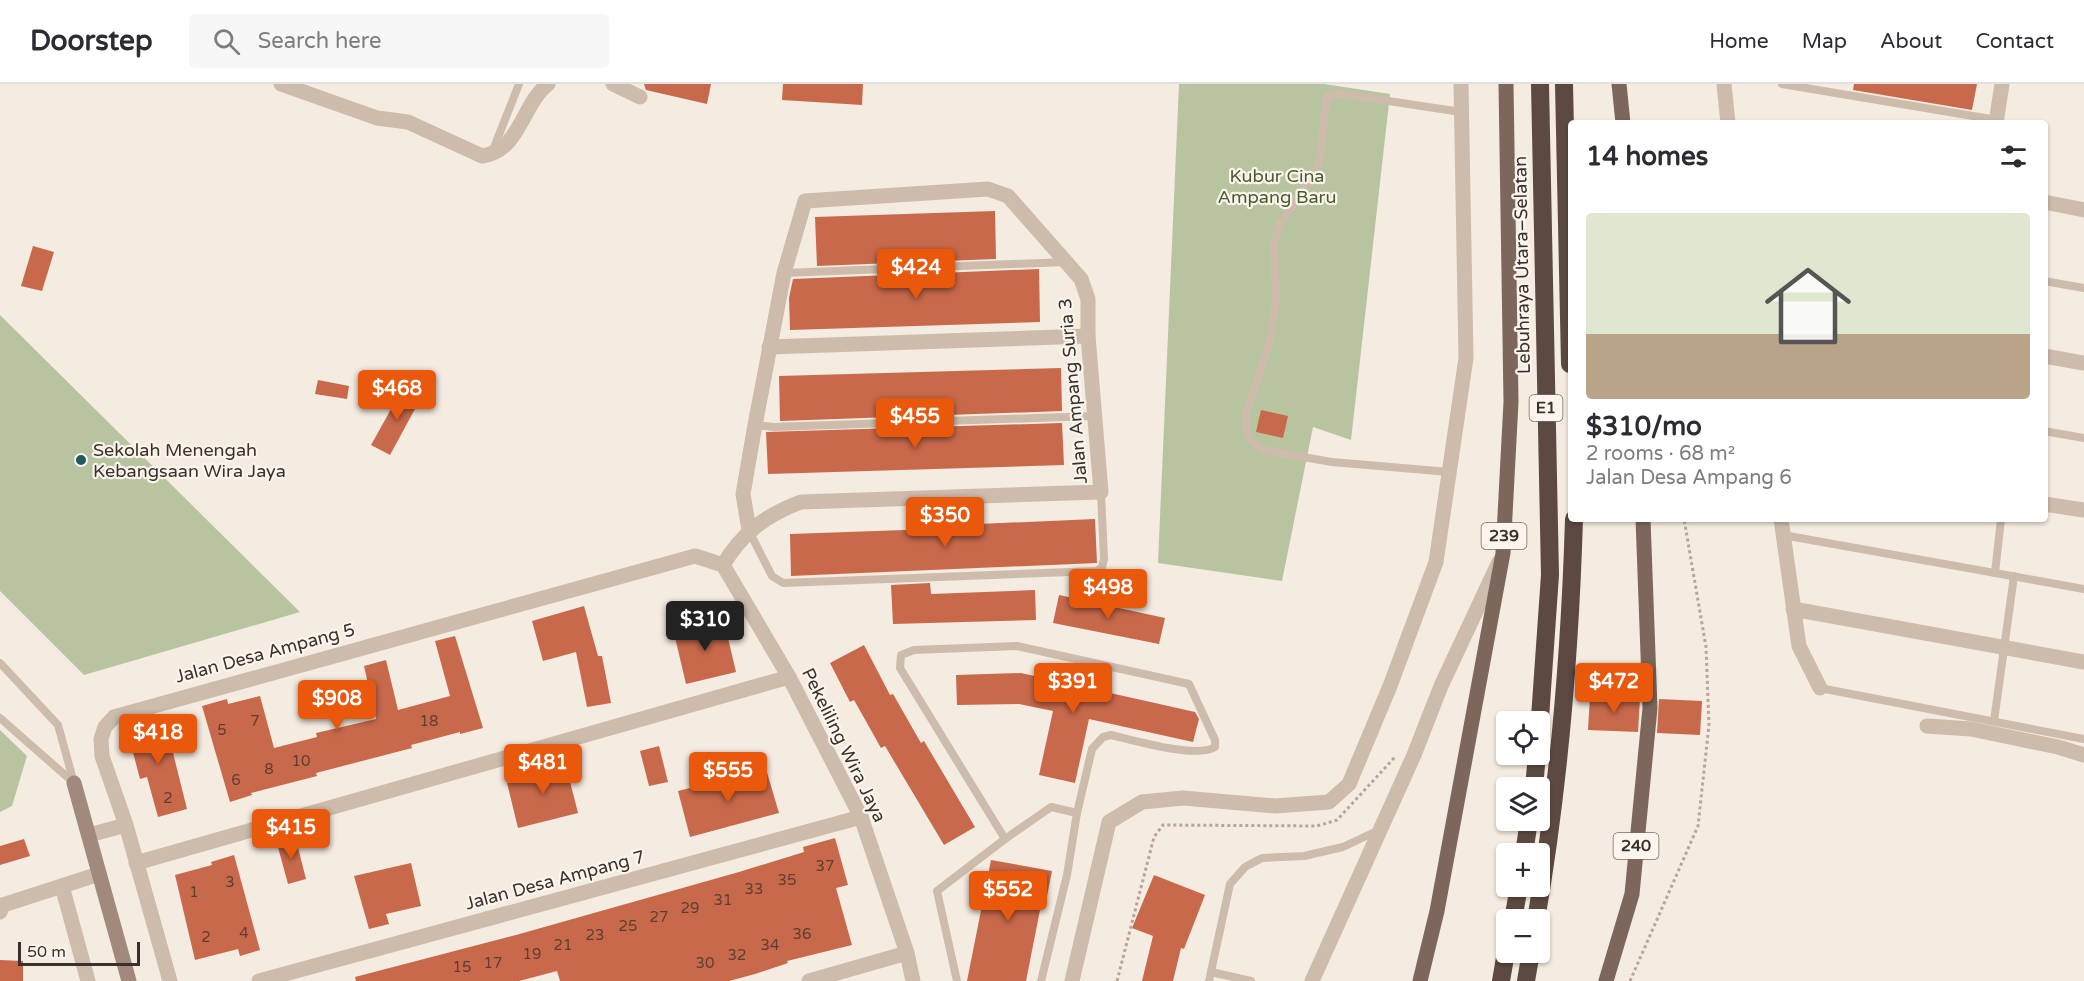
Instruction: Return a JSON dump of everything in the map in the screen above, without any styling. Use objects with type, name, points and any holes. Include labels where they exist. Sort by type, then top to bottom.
[{"type":"highway","name":"Lebuhraya Utara–Selatan","points":[[1540,84],[1550,575],[1540,711]]},
{"type":"highway","points":[[1564,84],[1568,270]]},
{"type":"highway","points":[[1538,909],[1559,767],[1572,603],[1574,522]]},
{"type":"highway","points":[[1501,981],[1504,963]]},
{"type":"highway","points":[[1526,981],[1528,963]]},
{"type":"main road","name":"239","points":[[1420,981],[1437,911],[1503,553],[1511,402],[1506,84]]},
{"type":"main road","points":[[1619,84],[1623,120]]},
{"type":"main road","name":"240","points":[[1606,981],[1632,894],[1650,708],[1643,522]]},
{"type":"street","points":[[281,84],[377,118],[408,122],[482,156],[492,154],[514,135],[548,84]]},
{"type":"street","points":[[613,84],[640,97]]},
{"type":"street","points":[[1072,981],[1109,822],[1142,802],[1183,798],[1275,806],[1329,802],[1349,784],[1390,686],[1436,561],[1467,358],[1461,84]]},
{"type":"street","points":[[1724,84],[1728,120]]},
{"type":"street","points":[[1996,120],[2002,84]]},
{"type":"street","name":"Jalan Ampang Suria 3","points":[[784,273],[805,201],[988,189],[1008,196],[1068,261],[1081,279],[1088,299],[1088,336],[1101,492]]},
{"type":"street","points":[[2048,203],[2084,210]]},
{"type":"street","points":[[749,530],[743,494],[784,273]]},
{"type":"street","points":[[769,347],[1088,336]]},
{"type":"street","points":[[2048,357],[2084,363]]},
{"type":"street","points":[[723,565],[736,544],[749,530],[782,509],[801,502],[1101,492]]},
{"type":"street","points":[[2048,505],[2084,510]]},
{"type":"street","points":[[1782,527],[1799,646],[1820,688]]},
{"type":"street","points":[[1312,981],[1380,830],[1441,686],[1503,553]]},
{"type":"street","name":"Jalan Desa Ampang 5","points":[[170,981],[126,825],[102,756],[101,739],[105,727],[114,717],[695,556],[723,565]]},
{"type":"street","name":"Pekeliling Wira Jaya","points":[[723,565],[789,677],[861,817],[907,953],[913,981]]},
{"type":"street","points":[[1793,609],[2084,662]]},
{"type":"street","points":[[136,863],[789,677]]},
{"type":"street","points":[[1927,726],[1971,729],[2058,747],[2084,755]]},
{"type":"street","points":[[74,783],[129,981]]},
{"type":"street","name":"Jalan Desa Ampang 7","points":[[259,981],[861,817]]},
{"type":"street","points":[[89,835],[126,825]]},
{"type":"street","points":[[0,912],[3,905],[99,874]]},
{"type":"street","points":[[62,886],[88,981]]},
{"type":"street","points":[[809,981],[907,953]]},
{"type":"lane","points":[[492,154],[519,84]]},
{"type":"lane","points":[[1782,84],[1806,86],[1991,120]]},
{"type":"lane","points":[[1449,472],[1332,462],[1262,450],[1249,438],[1245,417],[1272,331],[1276,302],[1274,243],[1281,223],[1316,174],[1320,160],[1326,98],[1336,93],[1461,112]]},
{"type":"lane","points":[[784,273],[1068,261]]},
{"type":"lane","points":[[2048,281],[2084,288]]},
{"type":"lane","points":[[755,425],[774,427],[1094,416]]},
{"type":"lane","points":[[2048,432],[2084,438]]},
{"type":"lane","points":[[749,530],[772,576],[783,584],[1097,571],[1102,567],[1104,559],[1101,492]]},
{"type":"lane","points":[[1995,573],[2001,522]]},
{"type":"lane","points":[[1782,527],[1995,573],[2084,589]]},
{"type":"lane","points":[[1994,721],[2014,576]]},
{"type":"lane","points":[[1005,838],[900,668],[901,655],[914,650],[1017,646],[1189,684],[1215,740],[1215,747],[1196,752],[1111,735],[1103,737],[1092,749],[1077,813],[1067,875],[1041,981]]},
{"type":"lane","points":[[0,663],[58,725],[74,783]]},
{"type":"lane","points":[[1820,688],[2084,739]]},
{"type":"lane","points":[[0,718],[74,783]]},
{"type":"lane","points":[[957,981],[937,891],[1005,838],[1051,807],[1077,813]]},
{"type":"lane","points":[[1251,981],[1210,977],[1230,884],[1245,867],[1262,858],[1304,856],[1343,847],[1380,830]]},
{"type":"path","points":[[1630,981],[1698,826],[1708,725],[1706,647],[1685,522]]},
{"type":"path","points":[[1117,981],[1154,837],[1163,825],[1317,826],[1337,820],[1398,754]]},
{"type":"green space","name":"Kubur Cina Ampang Baru","points":[[1179,84],[1324,84],[1390,94],[1351,440],[1313,427],[1282,581],[1158,563]]},
{"type":"green space","name":"Sekolah Menengah Kebangsaan Wira Jaya","points":[[0,315],[300,612],[84,675],[0,591]]},
{"type":"green space","points":[[0,730],[27,756],[12,806],[0,812]]},
{"type":"building","points":[[644,84],[711,84],[707,104],[646,90]]},
{"type":"building","points":[[783,84],[863,84],[862,105],[782,100]]},
{"type":"building","points":[[1854,84],[1977,84],[1972,110],[1853,90]]},
{"type":"building","points":[[995,211],[996,259],[817,266],[815,217]]},
{"type":"building","points":[[33,246],[54,252],[42,291],[21,286]]},
{"type":"building","points":[[1039,269],[1040,322],[790,330],[789,298],[793,279]]},
{"type":"building","points":[[1061,368],[1062,411],[780,421],[779,376]]},
{"type":"building","points":[[318,380],[349,386],[347,399],[315,394]]},
{"type":"building","points":[[404,386],[422,396],[390,455],[371,445]]},
{"type":"building","points":[[1261,410],[1288,416],[1283,438],[1256,432]]},
{"type":"building","points":[[1062,423],[1064,465],[768,474],[766,432]]},
{"type":"building","points":[[1095,519],[1097,563],[791,576],[790,534],[933,529],[933,526]]},
{"type":"building","points":[[930,583],[931,594],[1035,590],[1036,620],[893,624],[891,585]]},
{"type":"building","points":[[1059,595],[1165,618],[1159,644],[1053,623]]},
{"type":"building","points":[[584,606],[598,656],[602,656],[611,703],[587,707],[576,652],[543,661],[532,621]]},
{"type":"building","points":[[724,621],[736,672],[686,684],[674,633]]},
{"type":"building","points":[[455,636],[483,728],[411,745],[412,748],[316,773],[317,776],[251,793],[252,795],[230,802],[202,706],[227,699],[228,704],[260,696],[274,748],[317,737],[316,733],[376,719],[364,666],[386,660],[398,710],[450,696],[435,641]]},
{"type":"building","points":[[864,645],[890,695],[893,694],[921,743],[924,741],[975,827],[944,845],[885,746],[881,748],[854,700],[850,702],[830,663]]},
{"type":"building","points":[[1021,673],[1195,712],[1199,719],[1193,742],[1089,719],[1075,783],[1039,775],[1053,711],[1019,704],[957,705],[956,675]]},
{"type":"building","points":[[1590,696],[1640,698],[1638,732],[1588,730]]},
{"type":"building","points":[[1659,699],[1702,701],[1700,735],[1657,733]]},
{"type":"building","points":[[164,717],[187,809],[158,817],[147,777],[140,779],[126,726]]},
{"type":"building","points":[[659,746],[668,782],[649,786],[640,751]]},
{"type":"building","points":[[564,758],[578,813],[518,828],[507,783],[539,775],[536,765]]},
{"type":"building","points":[[766,769],[779,813],[690,837],[678,791]]},
{"type":"building","points":[[295,836],[306,879],[288,884],[276,840]]},
{"type":"building","points":[[835,838],[848,885],[836,888],[852,945],[787,961],[788,963],[755,974],[729,981],[560,981],[557,971],[519,981],[356,981],[355,977],[516,935],[739,872],[804,852],[803,847]]},
{"type":"building","points":[[24,839],[30,856],[0,865],[0,846]]},
{"type":"building","points":[[234,855],[260,950],[240,956],[238,949],[195,960],[175,875],[212,865],[211,862]]},
{"type":"building","points":[[991,860],[1052,871],[1045,906],[1041,905],[1026,981],[967,981]]},
{"type":"building","points":[[411,863],[421,906],[386,914],[389,924],[369,929],[354,876]]},
{"type":"building","points":[[1154,875],[1205,895],[1184,949],[1181,948],[1173,981],[1142,981],[1153,936],[1132,928]]},
{"type":"building","points":[[0,960],[23,961],[23,981],[0,981]]},
{"type":"place","name":"Sekolah Menengah Kebangsaan Wira Jaya","points":[[81,460]]}]
